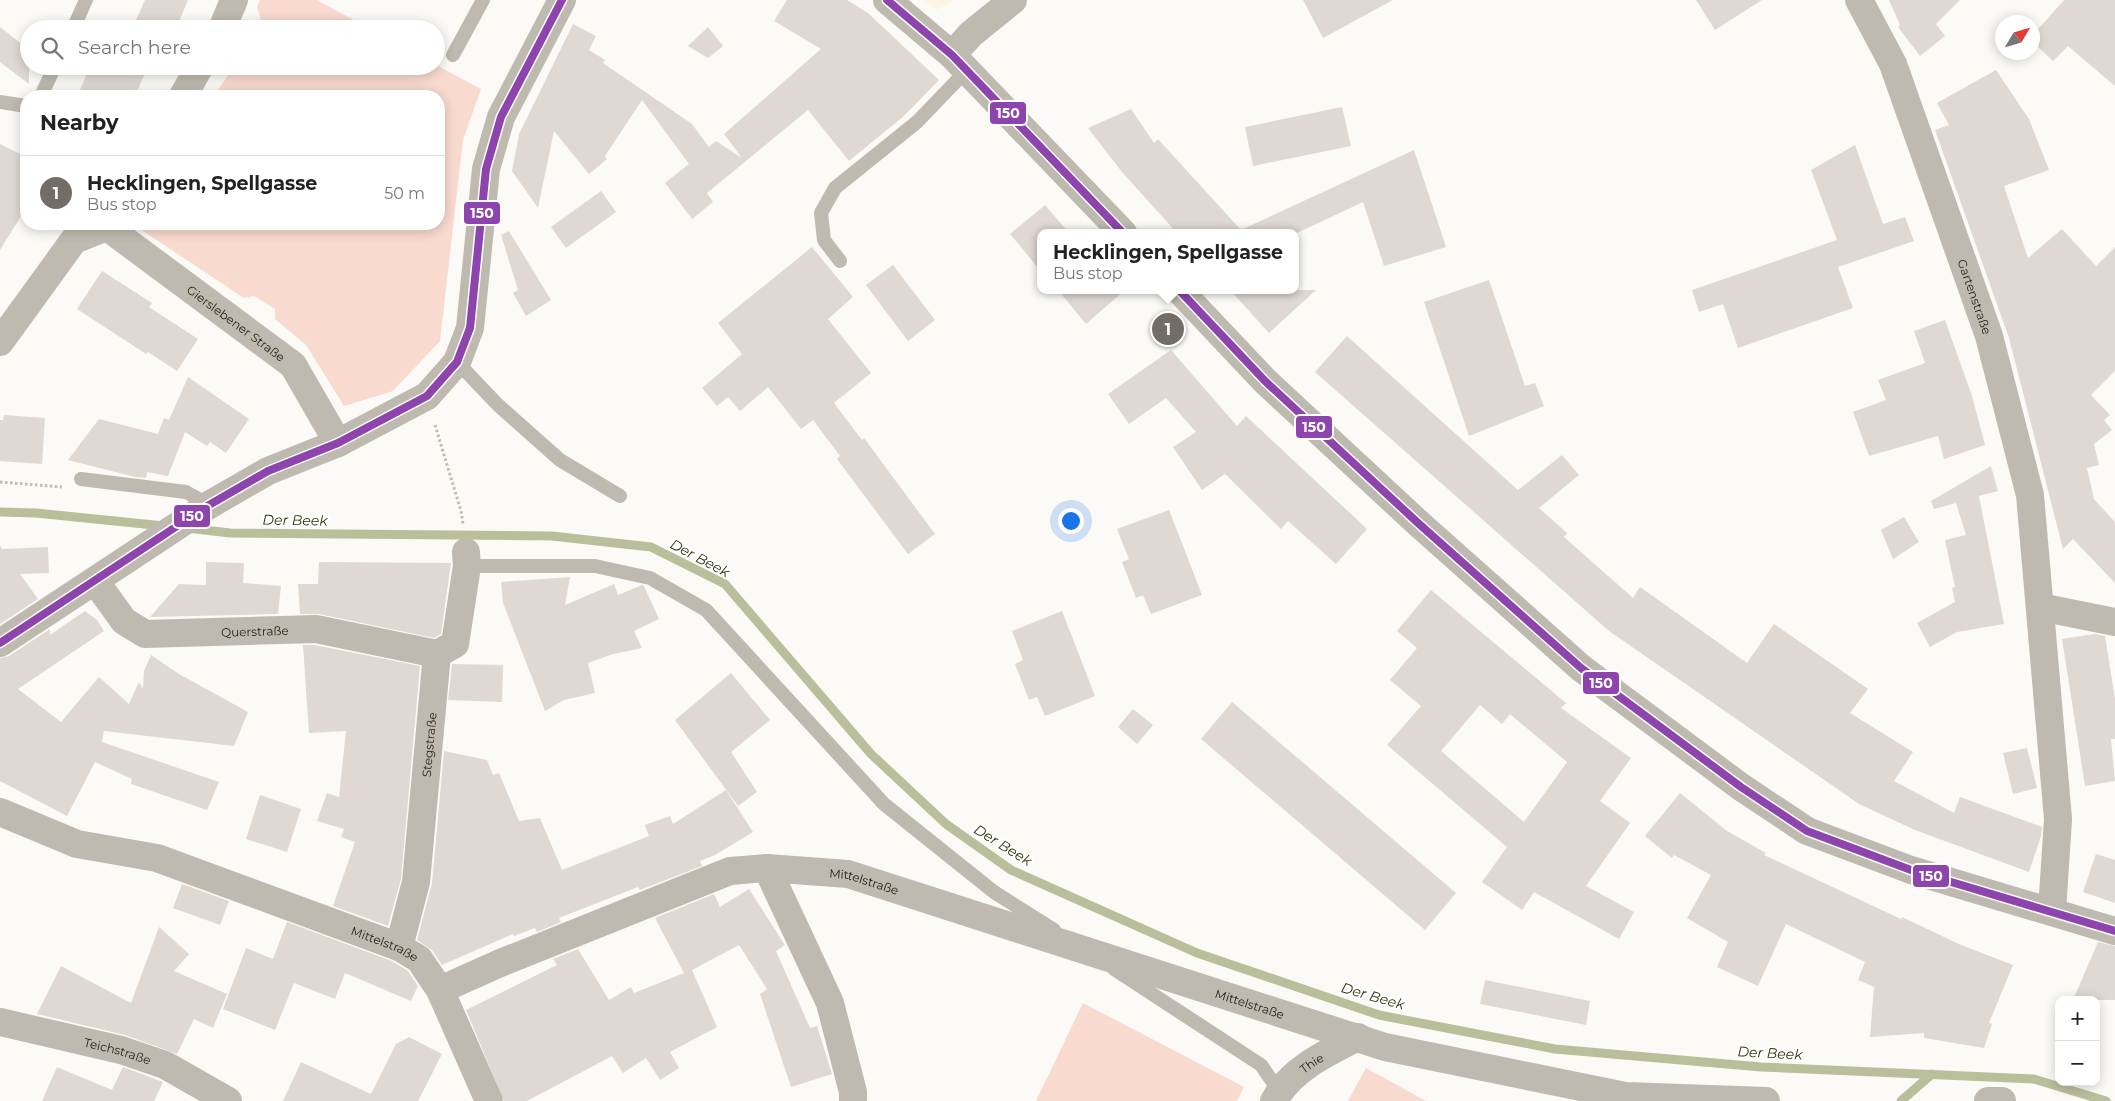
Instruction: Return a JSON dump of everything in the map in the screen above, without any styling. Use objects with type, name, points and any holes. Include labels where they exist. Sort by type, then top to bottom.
[{"type":"street","points":[[226,20],[234,0]]},
{"type":"street","points":[[0,643],[205,507],[268,471],[338,443],[427,396],[457,362],[470,328],[486,169],[500,117],[562,0]]},
{"type":"street","points":[[888,0],[959,63],[1119,229]]},
{"type":"street","points":[[959,63],[971,34],[1013,0]]},
{"type":"street","name":"Gartenstraße","points":[[1858,0],[1893,64],[1988,336],[2030,495],[2058,820],[2052,911]]},
{"type":"street","points":[[186,90],[195,75]]},
{"type":"street","points":[[0,342],[74,240],[98,230]]},
{"type":"street","name":"Gierslebener Straße","points":[[113,230],[293,365],[338,443]]},
{"type":"street","points":[[1182,294],[1265,381],[1418,523],[1581,668],[1741,788],[1807,831],[1911,870],[2115,931]]},
{"type":"street","points":[[437,654],[455,644],[466,559]]},
{"type":"street","name":"Querstraße","points":[[95,581],[124,621],[145,634],[316,629],[437,654]]},
{"type":"street","points":[[2040,607],[2115,622]]},
{"type":"street","name":"Stegstraße","points":[[399,947],[416,882],[437,654]]},
{"type":"street","name":"Mittelstraße","points":[[0,812],[77,844],[157,858],[399,947],[419,959],[440,990],[498,964],[730,870],[767,868],[848,874],[1385,1047],[1625,1096],[1766,1101]]},
{"type":"street","points":[[767,868],[830,1003],[853,1092],[853,1101]]},
{"type":"street","points":[[440,990],[489,1101]]},
{"type":"street","name":"Teichstraße","points":[[0,1022],[121,1050],[156,1062],[228,1101]]},
{"type":"street","name":"Thie","points":[[1277,1096],[1314,1059],[1358,1037]]},
{"type":"street","points":[[1988,1101],[2002,1101]]},
{"type":"lane","points":[[77,20],[86,0]]},
{"type":"lane","points":[[453,55],[483,0]]},
{"type":"lane","points":[[840,261],[824,240],[822,213],[835,188],[917,122],[959,63]]},
{"type":"lane","points":[[44,90],[51,75]]},
{"type":"lane","points":[[0,102],[20,105]]},
{"type":"lane","points":[[457,362],[498,405],[560,460],[620,496]]},
{"type":"lane","points":[[81,479],[186,492],[205,507]]},
{"type":"lane","points":[[466,559],[595,566],[650,578],[706,610],[884,804],[994,892],[1261,1065],[1277,1096]]},
{"type":"path","points":[[427,396],[461,511]]},
{"type":"path","points":[[0,482],[70,488],[81,479]]},
{"type":"shaded area","points":[[260,0],[317,0],[354,20],[261,20],[257,7]]},
{"type":"shaded area","points":[[924,0],[955,0],[936,10]]},
{"type":"shaded area","points":[[445,70],[481,89],[463,140],[440,341],[393,391],[344,406],[306,345],[275,319],[275,309],[254,296],[244,298],[142,230],[445,230],[445,90],[218,90],[228,75],[445,75]]},
{"type":"shaded area","points":[[1083,1003],[1244,1087],[1237,1101],[1036,1101]]},
{"type":"shaded area","points":[[1366,1068],[1426,1101],[1348,1101]]},
{"type":"building","points":[[145,0],[188,0],[180,20],[136,20]]},
{"type":"building","points":[[787,0],[847,0],[868,13],[939,80],[904,116],[849,161],[808,110],[707,193],[713,202],[692,219],[665,183],[689,164],[642,100],[605,156],[607,159],[589,174],[554,131],[538,208],[512,171],[519,134],[573,24],[596,36],[589,50],[605,60],[603,63],[692,124],[709,147],[716,141],[742,158],[724,134],[821,49],[774,21]]},
{"type":"building","points":[[1303,0],[1393,0],[1323,38]]},
{"type":"building","points":[[1696,0],[1762,0],[1715,30]]},
{"type":"building","points":[[1889,0],[1960,0],[1936,24],[1945,36],[1920,56],[1898,27],[1900,25]]},
{"type":"building","points":[[2064,0],[2115,0],[2115,86],[2068,46],[2053,61],[2040,49],[2040,27]]},
{"type":"building","points":[[0,27],[20,43],[20,75],[29,75],[29,84],[0,62]]},
{"type":"building","points":[[708,27],[723,46],[708,58],[688,46]]},
{"type":"building","points":[[1996,70],[2029,119],[2049,170],[2004,186],[2028,258],[2062,229],[2096,266],[2115,247],[2115,371],[2091,395],[2110,415],[2104,420],[2112,430],[2094,444],[2099,465],[2087,468],[2094,499],[2115,522],[2115,583],[2073,539],[2063,549],[2009,338],[1935,130],[1949,125],[1937,103]]},
{"type":"building","points":[[86,75],[144,75],[138,90],[80,90]]},
{"type":"building","points":[[1342,107],[1351,146],[1253,166],[1245,127]]},
{"type":"building","points":[[1131,109],[1154,143],[1158,139],[1240,229],[1173,229],[1122,172],[1088,128]]},
{"type":"building","points":[[0,144],[20,154],[20,218],[0,250]]},
{"type":"building","points":[[1855,145],[1883,224],[1905,217],[1914,241],[1838,267],[1853,308],[1738,348],[1723,304],[1699,312],[1692,290],[1837,240],[1811,170]]},
{"type":"building","points":[[1414,150],[1446,247],[1384,266],[1363,202],[1299,232],[1299,229],[1243,229]]},
{"type":"building","points":[[601,191],[616,212],[566,248],[551,227]]},
{"type":"building","points":[[1045,205],[1066,229],[1037,229],[1037,266],[1010,234]]},
{"type":"building","points":[[509,231],[551,300],[526,316],[513,293],[518,290],[501,235]]},
{"type":"building","points":[[812,247],[853,297],[828,319],[871,373],[834,403],[862,440],[864,438],[935,534],[908,554],[837,459],[840,456],[813,420],[801,429],[768,387],[740,411],[728,397],[717,406],[702,388],[742,354],[718,323]]},
{"type":"building","points":[[893,265],[935,320],[908,341],[866,285]]},
{"type":"building","points":[[102,271],[152,303],[149,307],[198,339],[177,371],[148,352],[146,354],[77,309]]},
{"type":"building","points":[[1489,280],[1525,386],[1535,383],[1544,406],[1469,436],[1424,302]]},
{"type":"building","points":[[1299,290],[1316,290],[1269,333],[1234,294],[1299,294]]},
{"type":"building","points":[[1061,294],[1120,294],[1086,324]]},
{"type":"building","points":[[1945,320],[1972,396],[1985,445],[1944,459],[1938,436],[1869,456],[1853,412],[1886,400],[1878,380],[1925,363],[1914,331]]},
{"type":"building","points":[[1347,336],[1518,490],[1562,455],[1579,475],[1539,508],[1567,533],[1564,537],[1633,598],[1640,587],[1747,663],[1774,624],[1868,689],[1850,713],[1913,752],[1894,781],[1954,813],[1960,797],[2042,827],[2041,836],[2029,872],[1915,830],[1859,804],[1609,631],[1315,372]]},
{"type":"building","points":[[1171,350],[1237,426],[1246,416],[1367,529],[1336,564],[1288,521],[1281,529],[1225,474],[1202,490],[1173,447],[1196,432],[1166,398],[1129,424],[1108,394]]},
{"type":"building","points":[[188,377],[249,419],[226,453],[210,442],[207,446],[185,432],[168,476],[147,472],[146,478],[135,477],[68,460],[99,419],[158,434],[164,418],[169,420]]},
{"type":"building","points":[[4,415],[45,418],[42,464],[0,461],[0,420],[3,420]]},
{"type":"building","points":[[1991,466],[1998,491],[1979,496],[2004,624],[1957,632],[1930,647],[1917,623],[1955,602],[1952,588],[1955,587],[1945,540],[1966,535],[1956,503],[1934,509],[1931,501]]},
{"type":"building","points":[[1169,510],[1202,595],[1151,614],[1143,595],[1136,598],[1122,562],[1129,559],[1117,529]]},
{"type":"building","points":[[1904,517],[1919,542],[1893,559],[1881,530]]},
{"type":"building","points":[[0,545],[2,549],[48,547],[49,573],[20,574],[38,599],[0,624]]},
{"type":"building","points":[[206,562],[244,563],[243,583],[281,586],[278,614],[150,617],[179,584],[206,585]]},
{"type":"building","points":[[319,562],[451,563],[441,634],[434,638],[319,614],[300,614],[298,584],[318,584]]},
{"type":"building","points":[[570,577],[565,605],[614,584],[618,595],[642,585],[659,619],[634,631],[642,648],[613,654],[588,663],[595,693],[564,700],[545,711],[503,603],[501,582]]},
{"type":"building","points":[[1431,590],[1566,703],[1561,708],[1631,758],[1600,801],[1630,823],[1586,886],[1634,912],[1619,939],[1534,892],[1522,910],[1482,882],[1507,847],[1387,745],[1421,706],[1390,680],[1417,648],[1397,631]],"holes":[[[1480,705],[1502,724],[1510,714],[1567,762],[1524,822],[1441,751]]]},
{"type":"building","points":[[85,611],[97,620],[104,631],[18,689],[61,722],[99,677],[129,704],[139,682],[143,689],[144,671],[151,655],[179,674],[248,712],[234,746],[104,731],[102,742],[219,782],[207,810],[131,784],[132,779],[95,762],[67,816],[0,781],[0,658],[9,656],[50,629],[50,635]]},
{"type":"building","points":[[1062,611],[1095,696],[1045,716],[1037,697],[1029,700],[1015,664],[1023,660],[1012,631]]},
{"type":"building","points":[[2095,634],[2105,636],[2115,699],[2115,739],[2111,739],[2115,781],[2085,786],[2062,639]]},
{"type":"building","points":[[303,645],[315,645],[420,666],[401,879],[388,926],[333,906],[355,842],[341,837],[344,829],[317,821],[327,793],[339,797],[346,731],[309,733]]},
{"type":"building","points":[[452,664],[503,665],[502,702],[448,700]]},
{"type":"building","points":[[731,673],[770,720],[731,752],[757,792],[738,806],[675,720]]},
{"type":"building","points":[[1232,702],[1456,893],[1425,930],[1201,739]]},
{"type":"building","points":[[1133,709],[1153,725],[1137,744],[1118,727]]},
{"type":"building","points":[[2027,748],[2037,788],[2013,794],[2003,753]]},
{"type":"building","points":[[444,751],[487,760],[493,775],[499,773],[519,821],[540,818],[562,870],[649,836],[645,825],[670,816],[673,824],[726,790],[753,832],[715,855],[700,861],[702,866],[640,890],[638,887],[559,918],[561,922],[537,932],[535,928],[514,936],[513,934],[442,965],[432,950],[417,940],[432,883]]},
{"type":"building","points":[[1680,793],[1727,831],[1766,853],[1764,855],[1901,919],[1902,917],[1961,945],[2013,965],[1989,1023],[1992,1024],[1984,1048],[1924,1038],[1924,1033],[1870,1037],[1874,987],[1858,980],[1865,962],[1786,924],[1758,986],[1717,967],[1728,942],[1687,918],[1711,875],[1674,855],[1672,858],[1645,836]]},
{"type":"building","points":[[260,795],[301,809],[287,852],[246,839]]},
{"type":"building","points":[[2096,854],[2115,860],[2115,903],[2083,892]]},
{"type":"building","points":[[182,884],[229,901],[220,925],[173,908]]},
{"type":"building","points":[[749,889],[785,945],[776,951],[810,1028],[817,1026],[832,1074],[791,1087],[760,994],[767,989],[739,945],[692,970],[717,1027],[670,1052],[679,1068],[660,1080],[646,1058],[623,1073],[612,1056],[527,1101],[504,1101],[466,1010],[557,965],[553,959],[578,949],[609,1000],[631,987],[634,993],[684,973],[655,918],[714,894],[720,907]]},
{"type":"building","points":[[287,922],[392,961],[408,971],[418,986],[411,1001],[345,973],[335,999],[294,983],[275,1030],[223,1009],[246,948],[273,959]]},
{"type":"building","points":[[159,927],[189,954],[174,971],[227,994],[213,1028],[194,1019],[177,1054],[125,1035],[37,1014],[61,966],[131,1003]]},
{"type":"building","points":[[2098,942],[2115,946],[2115,1000],[2100,1000],[2100,996],[2075,996]]},
{"type":"building","points":[[1485,980],[1590,1001],[1586,1025],[1480,1004]]},
{"type":"building","points":[[409,1037],[442,1054],[418,1101],[283,1101],[301,1062],[371,1094],[396,1044]]},
{"type":"building","points":[[57,1067],[112,1090],[123,1067],[163,1082],[154,1101],[42,1101]]},
{"type":"waterway","name":"Der Beek","points":[[0,512],[36,513],[164,526]]},
{"type":"waterway","name":"Der Beek","points":[[187,528],[230,533],[552,536],[651,547],[725,584],[871,754],[946,824],[1011,870],[1197,953],[1379,1015],[1555,1049],[1761,1067],[2034,1079],[2106,1101]]},
{"type":"waterway","points":[[1901,1101],[1932,1074]]},
{"type":"transit line","name":"150","points":[[0,643],[209,505],[268,471],[338,443],[427,396],[457,362],[470,328],[486,169],[501,117],[562,0]]},
{"type":"transit line","name":"150","points":[[887,0],[952,55],[1119,229]]},
{"type":"transit line","name":"150","points":[[1183,294],[1265,381],[1418,523],[1581,668],[1741,787],[1807,831],[1911,870],[2115,931]]},
{"type":"place","name":"Hecklingen, Spellgasse","points":[[1168,329]]}]
